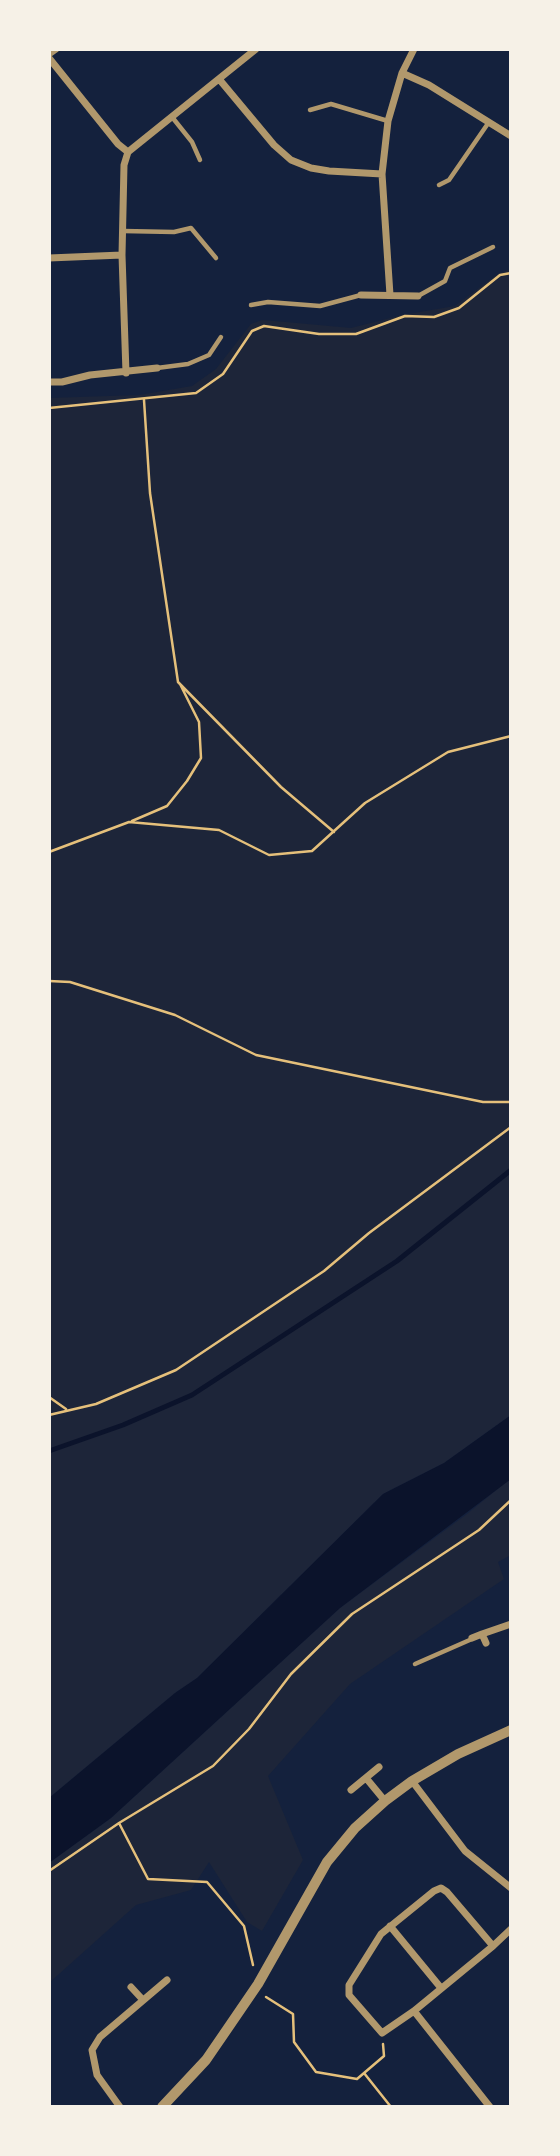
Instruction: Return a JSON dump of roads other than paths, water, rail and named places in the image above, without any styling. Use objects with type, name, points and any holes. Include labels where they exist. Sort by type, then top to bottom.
[{"type":"street","points":[[56,49],[49,56],[118,144],[128,152]]},
{"type":"street","points":[[126,373],[122,231],[124,165],[128,152],[256,49]]},
{"type":"street","points":[[390,295],[382,174],[388,121],[402,73],[414,49]]},
{"type":"street","points":[[402,73],[429,85],[511,136]]},
{"type":"street","points":[[219,79],[274,145],[291,160],[311,168],[329,171],[382,174]]},
{"type":"street","points":[[49,258],[122,256]]},
{"type":"street","points":[[361,295],[418,296]]},
{"type":"street","points":[[49,382],[157,368]]},
{"type":"street","points":[[472,1638],[511,1624]]},
{"type":"street","points":[[482,1634],[486,1643]]},
{"type":"street","points":[[162,2107],[206,2060],[257,1984],[327,1862],[355,1828],[385,1801],[412,1782],[458,1754],[511,1730]]},
{"type":"street","points":[[351,1790],[379,1767]]},
{"type":"street","points":[[366,1778],[385,1801]]},
{"type":"street","points":[[412,1782],[466,1851],[511,1888]]},
{"type":"street","points":[[493,1946],[441,1888],[382,1934],[349,1985],[349,1994],[382,2033],[414,2011],[493,1946],[511,1929]]},
{"type":"street","points":[[390,1926],[441,1988]]},
{"type":"street","points":[[120,2107],[97,2075],[92,2050],[100,2037],[167,1980]]},
{"type":"street","points":[[131,1987],[143,2000]]},
{"type":"street","points":[[414,2011],[490,2107]]},
{"type":"lane","points":[[310,110],[331,104],[388,121]]},
{"type":"lane","points":[[172,116],[192,142],[200,160]]},
{"type":"lane","points":[[439,185],[449,180],[489,121]]},
{"type":"lane","points":[[122,231],[174,232],[191,228],[216,258]]},
{"type":"lane","points":[[418,296],[445,281],[450,268],[493,247]]},
{"type":"lane","points":[[251,306],[268,302],[320,306],[361,295]]},
{"type":"lane","points":[[157,368],[188,364],[209,355],[221,337]]},
{"type":"lane","points":[[415,1664],[472,1638]]},
{"type":"waterway","points":[[49,1451],[123,1425],[192,1395],[397,1261],[511,1170]]}]
